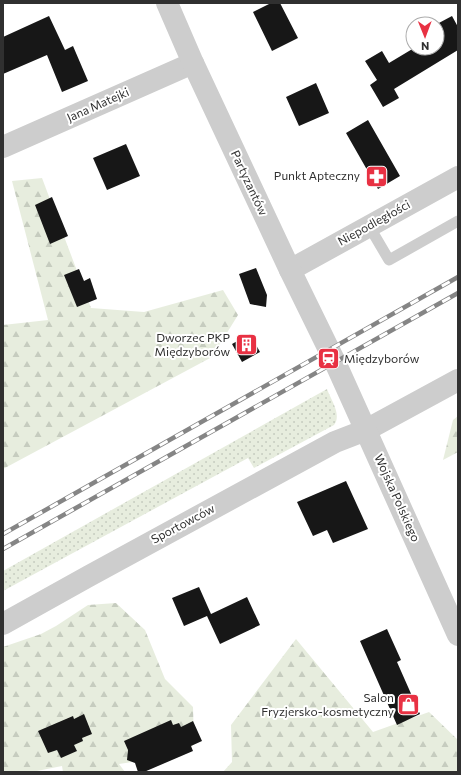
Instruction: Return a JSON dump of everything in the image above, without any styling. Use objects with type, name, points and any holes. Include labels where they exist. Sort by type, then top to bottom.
[{"type":"street","name":"Partyzantów","points":[[167,3],[193,63],[335,362]]},
{"type":"street","name":"Jana Matejki","points":[[3,147],[193,63]]},
{"type":"street","name":"Niepodległości","points":[[290,270],[458,177]]},
{"type":"street","name":"Wojska Polskiego","points":[[335,362],[458,635]]},
{"type":"street","points":[[366,430],[458,380]]},
{"type":"street","name":"Sportowców","points":[[3,624],[335,442],[366,430]]},
{"type":"lane","points":[[369,226],[389,260],[458,221]]},
{"type":"green space","points":[[42,178],[91,308],[144,312],[223,290],[238,315],[212,357],[3,469],[3,325],[48,320],[12,181]]},
{"type":"green space","points":[[327,389],[337,417],[334,425],[254,468],[248,458],[3,591],[3,571]]},
{"type":"green space","points":[[458,416],[458,452],[443,460],[453,420]]},
{"type":"green space","points":[[116,603],[145,630],[165,679],[193,707],[194,744],[185,754],[119,764],[125,772],[63,772],[62,766],[32,772],[3,772],[3,647],[41,634],[88,605]]},
{"type":"green space","points":[[296,639],[373,732],[429,712],[458,740],[458,772],[223,772],[232,762],[231,725]]},
{"type":"building","points":[[271,3],[280,3],[298,38],[272,51],[253,12]]},
{"type":"building","points":[[49,16],[65,50],[73,46],[88,81],[62,92],[47,55],[3,74],[3,37]]},
{"type":"building","points":[[452,16],[458,27],[458,50],[394,89],[399,98],[383,107],[370,85],[377,80],[365,61],[382,51],[389,63],[405,53],[405,56],[445,56],[445,20]]},
{"type":"building","points":[[316,83],[329,113],[299,126],[286,97]]},
{"type":"building","points":[[368,120],[400,176],[378,189],[346,133]]},
{"type":"building","points":[[126,144],[140,176],[107,190],[93,158]]},
{"type":"building","points":[[52,197],[68,236],[50,244],[35,205]]},
{"type":"building","points":[[256,268],[267,295],[266,307],[250,304],[239,274]]},
{"type":"building","points":[[79,269],[84,281],[90,278],[97,299],[77,307],[64,275]]},
{"type":"building","name":"Dworzec PKP Międzyborów","points":[[250,334],[260,352],[242,362],[232,344]]},
{"type":"building","points":[[346,481],[368,529],[333,543],[327,530],[313,536],[297,502]]},
{"type":"building","points":[[199,587],[211,614],[247,597],[260,625],[220,644],[207,616],[184,626],[172,598]]},
{"type":"building","points":[[387,629],[401,660],[397,662],[420,714],[397,725],[360,641]]},
{"type":"building","points":[[84,714],[92,734],[82,738],[83,741],[74,745],[77,751],[61,758],[57,750],[48,753],[38,731],[73,716],[74,719]]},
{"type":"building","points":[[171,720],[173,725],[179,723],[181,727],[193,721],[202,741],[191,746],[193,751],[144,772],[138,772],[135,763],[127,760],[128,750],[124,741]]},
{"type":"railway","points":[[3,534],[458,277]]},
{"type":"railway","points":[[3,549],[458,293]]},
{"type":"place","name":"Punkt Apteczny","points":[[376,176]]},
{"type":"place","name":"Dworzec PKP Międzyborów","points":[[246,345]]},
{"type":"place","name":"Międzyborów","points":[[328,359]]},
{"type":"place","name":"Salon Fryzjersko-kosmetyczny","points":[[409,705]]}]
